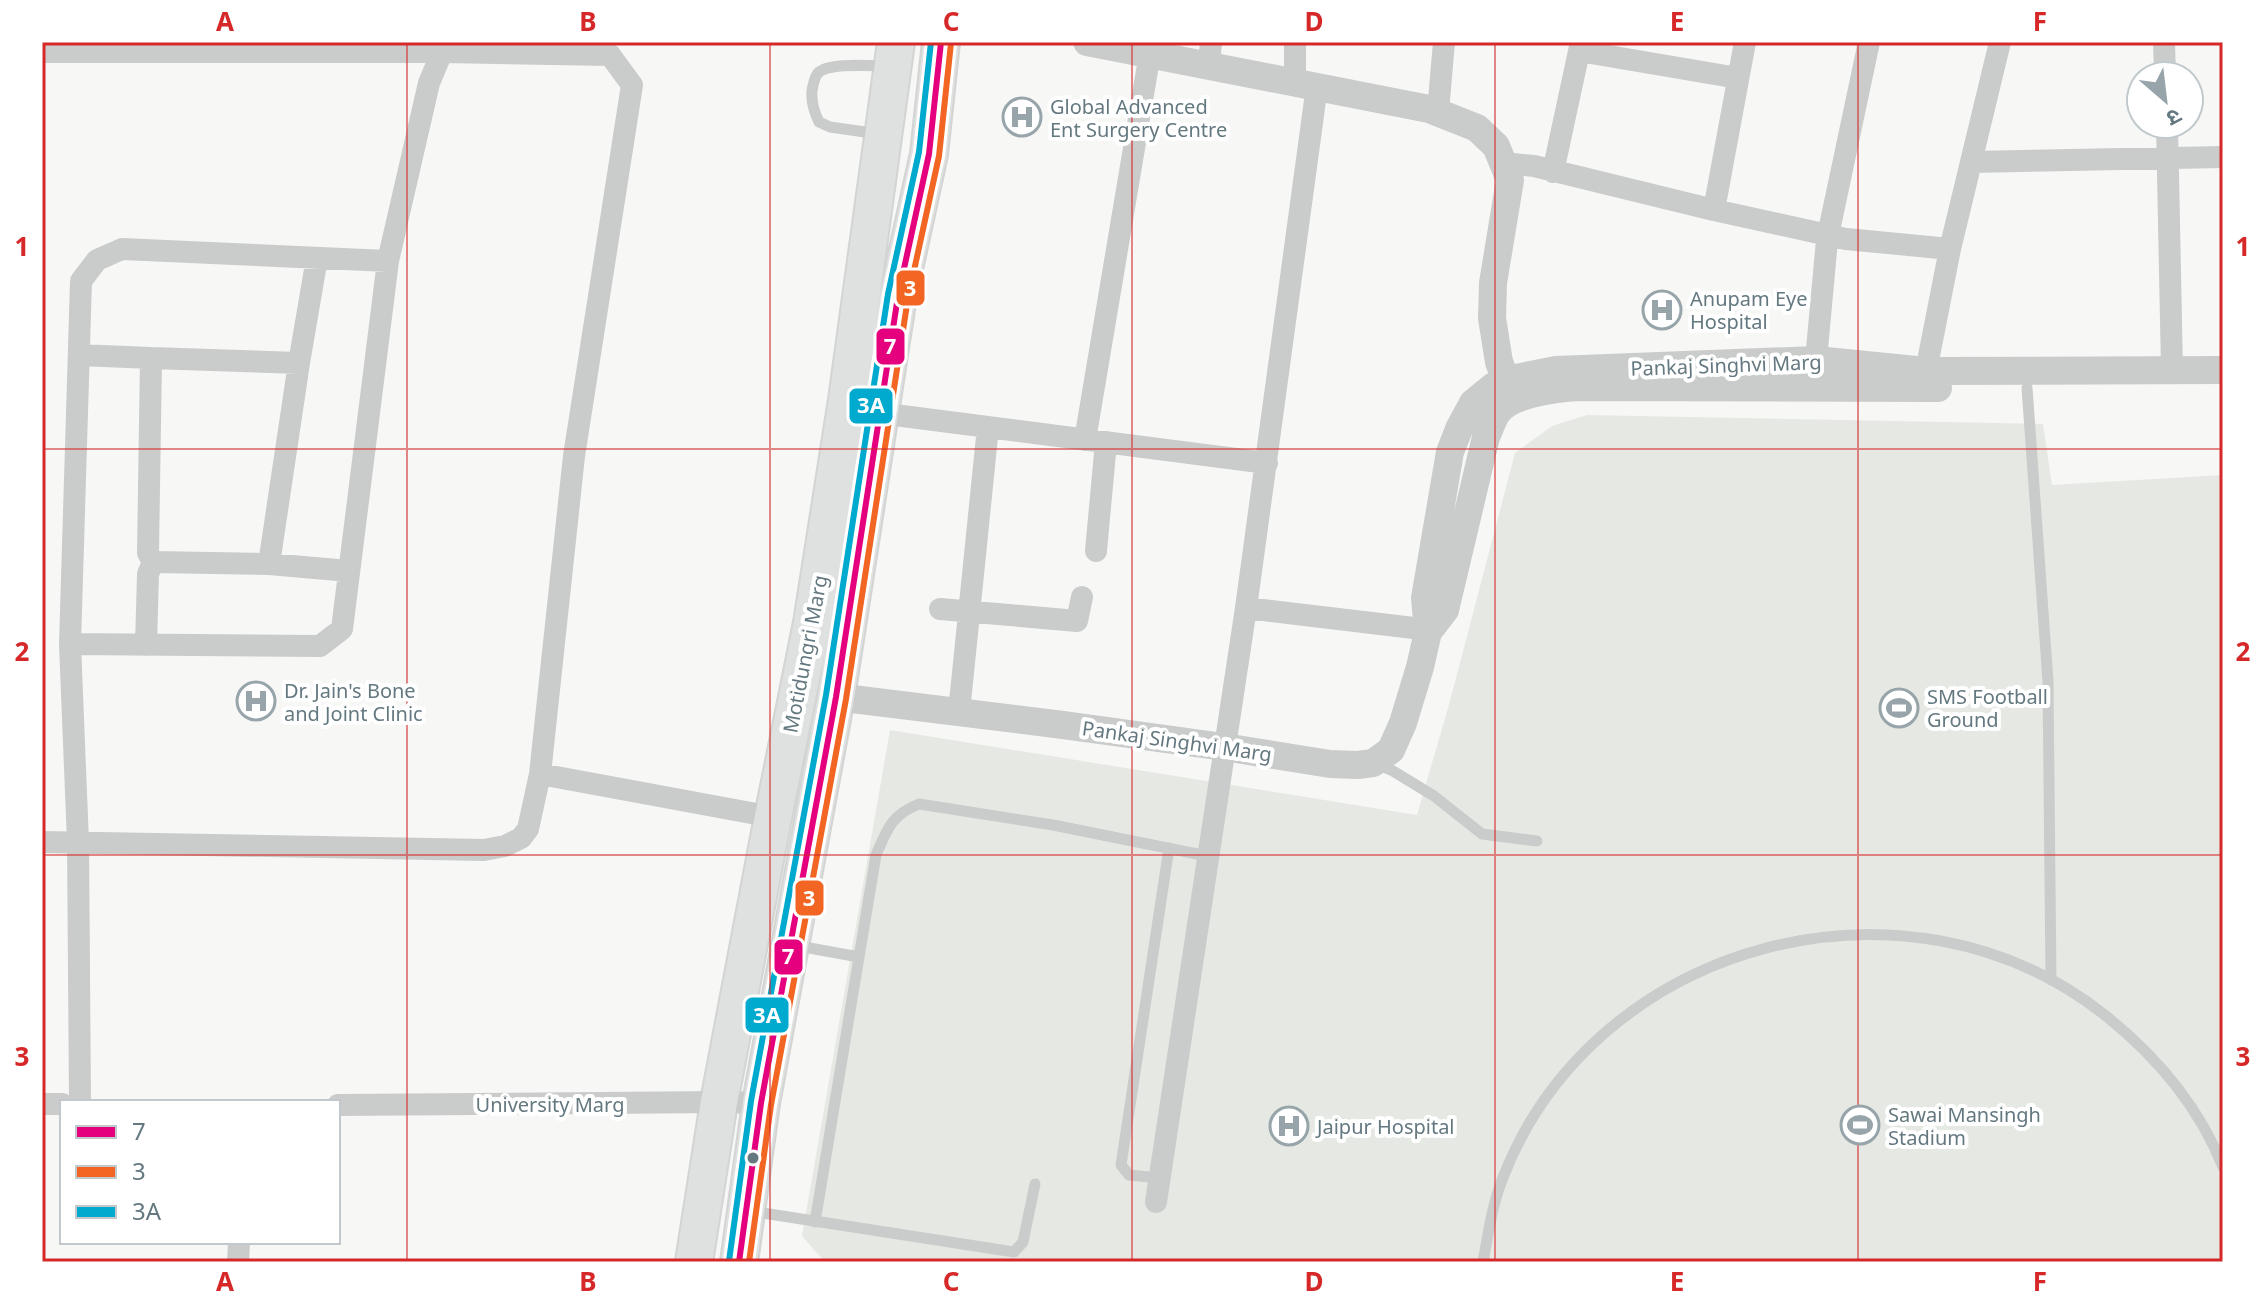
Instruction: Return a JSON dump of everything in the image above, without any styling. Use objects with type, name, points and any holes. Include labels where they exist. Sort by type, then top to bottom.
[{"type":"main road","points":[[739,1262],[761,1103],[836,697],[898,296],[929,154],[941,42]]},
{"type":"main road","name":"Motidungri Marg","points":[[694,1262],[719,1102],[812,623],[847,400],[894,54]]},
{"type":"street","points":[[1087,42],[1150,53],[1210,54],[1306,84],[1438,112],[1477,128],[1496,146],[1504,163],[1510,180],[1493,283],[1492,318],[1499,362],[1510,390],[1486,437],[1445,610],[1428,632],[1403,723],[1391,750],[1373,763]]},
{"type":"street","points":[[1156,1202],[1267,463],[1306,84],[1295,42]]},
{"type":"street","points":[[1438,112],[1444,42]]},
{"type":"street","points":[[1714,210],[1745,42]]},
{"type":"street","points":[[1815,374],[1828,235],[1869,42]]},
{"type":"street","points":[[1925,380],[1950,249],[2000,42]]},
{"type":"street","points":[[1553,172],[1580,46],[1738,78]]},
{"type":"street","points":[[42,52],[442,47],[610,55],[632,85],[574,456],[540,774],[528,829],[521,838],[505,846],[484,850],[42,842]]},
{"type":"street","points":[[70,644],[320,646],[342,629],[388,261],[429,83],[442,47]]},
{"type":"street","points":[[1096,551],[1096,441],[1150,53]]},
{"type":"street","points":[[2167,140],[2174,378]]},
{"type":"street","points":[[1971,162],[2223,157]]},
{"type":"street","points":[[1504,163],[1534,166],[1846,239],[1950,249]]},
{"type":"street","points":[[80,1100],[78,842],[70,644],[81,281],[97,260],[122,249],[388,261]]},
{"type":"street","points":[[269,564],[317,258]]},
{"type":"street","points":[[79,355],[299,363]]},
{"type":"street","points":[[151,358],[148,553],[153,562]]},
{"type":"street","name":"Pankaj Singhvi Marg","points":[[1510,390],[1815,374],[2027,388],[2174,378],[2223,370]]},
{"type":"street","name":"Pankaj Singhvi Marg","points":[[1925,380],[2023,372],[2174,378],[2223,389]]},
{"type":"street","points":[[879,413],[1267,463]]},
{"type":"street","points":[[959,712],[988,427]]},
{"type":"street","points":[[153,562],[269,564],[349,571]]},
{"type":"street","points":[[146,645],[148,574],[153,562]]},
{"type":"street","points":[[940,609],[1077,621],[1082,597]]},
{"type":"street","points":[[1246,608],[1428,632]]},
{"type":"street","name":"Pankaj Singhvi Marg","points":[[836,697],[1224,747],[1330,764],[1373,763]]},
{"type":"street","points":[[540,774],[773,817]]},
{"type":"street","name":"University Marg","points":[[340,1105],[761,1103]]},
{"type":"lane","points":[[883,134],[830,127],[819,122],[813,108],[812,88],[818,72],[825,69],[894,54]]},
{"type":"lane","points":[[2027,388],[2048,681],[2051,980]]},
{"type":"lane","points":[[1373,763],[1393,771],[1434,796],[1482,834],[1537,841]]},
{"type":"lane","points":[[815,1222],[876,855],[890,824],[905,810],[919,804],[1053,825],[1207,856]]},
{"type":"lane","points":[[1160,1178],[1129,1175],[1121,1165],[1169,848]]},
{"type":"lane","points":[[1483,1262],[1502,1181],[1516,1148],[1552,1091],[1612,1027],[1658,993],[1697,972],[1734,957],[1811,937],[1875,934],[1924,938],[1964,946],[2012,962],[2051,980],[2095,1007],[2145,1050],[2186,1100],[2223,1167]]},
{"type":"lane","points":[[790,944],[859,957]]},
{"type":"lane","points":[[747,1211],[1014,1252],[1023,1242],[1035,1184]]},
{"type":"shaded area","points":[[1587,415],[2043,424],[2052,485],[2223,475],[2223,1262],[825,1262],[802,1236],[890,730],[1417,815],[1515,453],[1552,426]]},
{"type":"transit line","name":"3A","points":[[729,1261],[751,1101],[826,695],[888,294],[919,152],[931,42]]},
{"type":"transit line","name":"7","points":[[739,1262],[761,1103],[836,697],[898,296],[929,154],[941,42]]},
{"type":"transit line","name":"3","points":[[749,1262],[771,1105],[846,699],[908,298],[939,156],[951,43]]},
{"type":"place","name":"Global Advanced Ent Surgery Centre","points":[[1022,117]]},
{"type":"place","name":"Anupam Eye Hospital","points":[[1662,310]]},
{"type":"place","name":"Dr. Jain's Bone and Joint Clinic","points":[[256,701]]},
{"type":"place","name":"SMS Football Ground","points":[[1899,708]]},
{"type":"place","name":"Sawai Mansingh Stadium","points":[[1860,1125]]},
{"type":"place","name":"Jaipur Hospital","points":[[1289,1126]]}]
